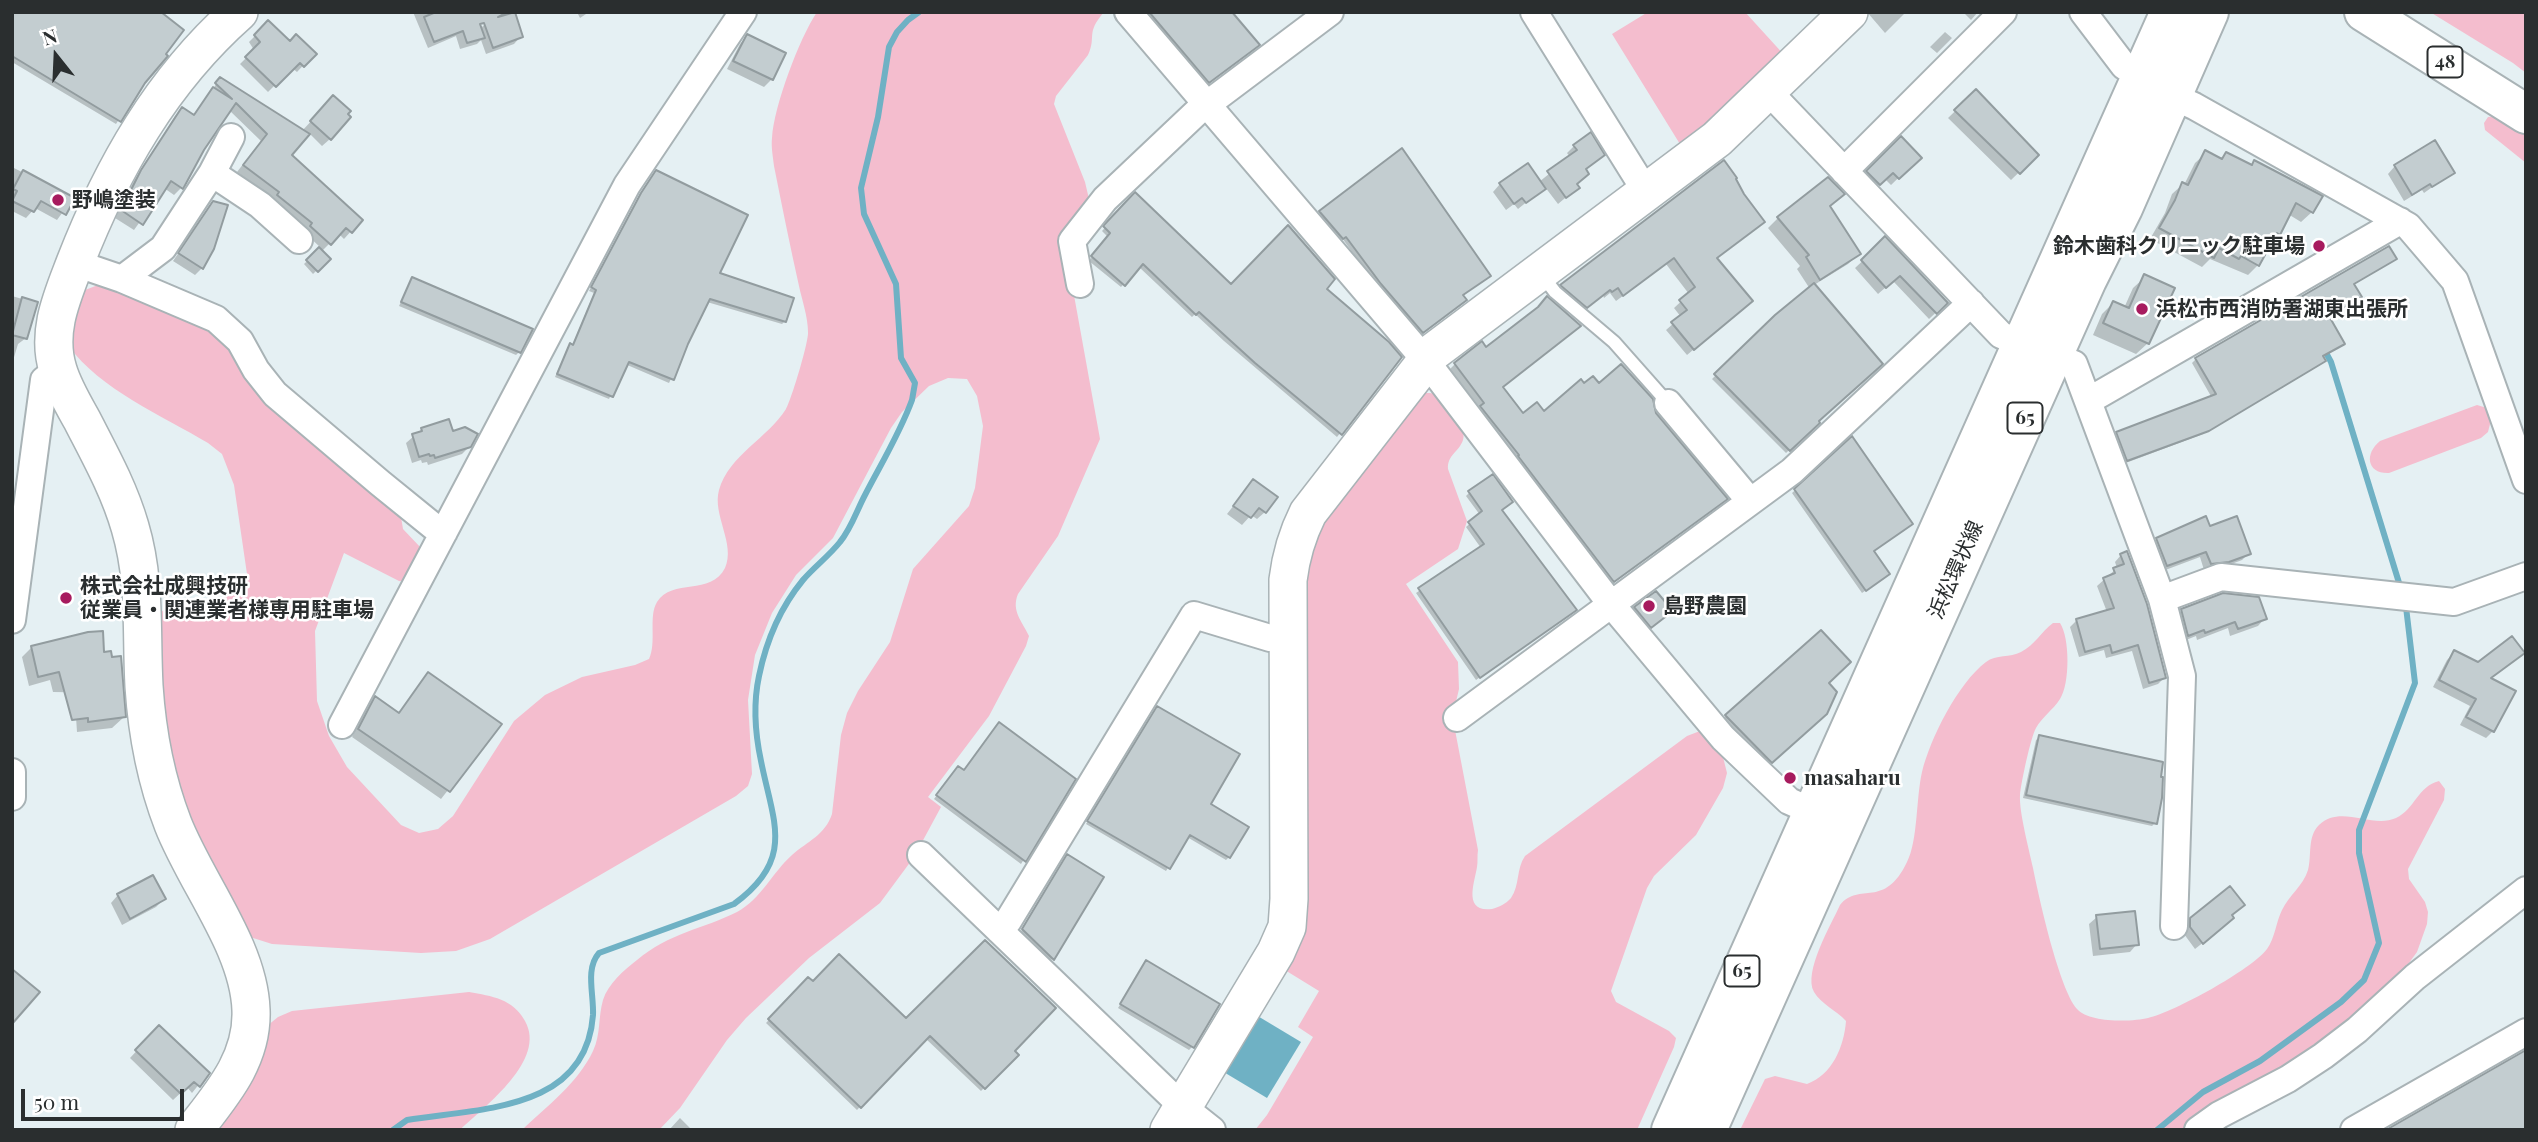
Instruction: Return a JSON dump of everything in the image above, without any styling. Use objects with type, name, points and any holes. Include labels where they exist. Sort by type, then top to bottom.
[{"type":"main road","name":"浜松環状線","points":[[1671,1130],[1828,818],[2038,349],[2142,74],[2170,12]]},
{"type":"main road","name":"浜松環状線","points":[[2038,349],[2123,208],[2209,12]]},
{"type":"main road","name":"48","points":[[2364,12],[2526,114]]},
{"type":"main road","name":"浜松環状線","points":[[1707,1130],[1828,818]]},
{"type":"street","points":[[194,1130],[233,1080],[243,1059],[249,1037],[250,991],[235,947],[185,853],[161,788],[147,720],[143,600],[136,551],[122,502],[58,369],[54,326],[59,304],[108,185],[143,125],[201,48],[239,12]]},
{"type":"street","points":[[342,725],[627,185],[743,12]]},
{"type":"street","points":[[1128,12],[1426,361],[1611,604],[1723,738],[1789,801],[1828,818]]},
{"type":"street","points":[[1080,284],[1072,241],[1105,199],[1207,104],[1330,12]]},
{"type":"street","points":[[1534,12],[1645,190]]},
{"type":"street","points":[[1176,1118],[1276,952],[1287,927],[1288,580],[1291,556],[1302,523],[1321,493],[1433,352],[1645,190],[1717,139],[1849,12]]},
{"type":"street","points":[[1844,171],[2003,12]]},
{"type":"street","points":[[2083,12],[2124,66],[2142,74]]},
{"type":"street","points":[[1767,90],[2001,335],[2074,363],[2162,599],[2182,676],[2174,926]]},
{"type":"street","points":[[2172,96],[2408,226],[2455,281],[2526,480]]},
{"type":"street","points":[[122,279],[163,248],[212,173],[231,137]]},
{"type":"street","points":[[212,173],[260,205],[299,240]]},
{"type":"street","points":[[2088,401],[2400,221]]},
{"type":"street","points":[[75,263],[122,279],[216,319],[229,328],[275,394],[380,483],[444,532]]},
{"type":"street","points":[[1457,718],[1792,471],[1971,303]]},
{"type":"street","points":[[12,621],[44,380],[58,369]]},
{"type":"street","points":[[1668,403],[1751,501]]},
{"type":"street","points":[[2162,599],[2221,577],[2455,602],[2526,576]]},
{"type":"street","points":[[999,930],[1008,921],[1194,615],[1270,638],[1288,638]]},
{"type":"street","points":[[12,772],[12,797]]},
{"type":"street","points":[[921,855],[999,930],[1176,1118],[1212,1130]]},
{"type":"street","points":[[2199,1130],[2219,1115],[2288,1079],[2323,1056],[2357,1030],[2415,977],[2526,890]]},
{"type":"street","points":[[2354,1130],[2526,1032]]},
{"type":"lane","points":[[1539,271],[1555,292],[1614,342],[1668,403]]},
{"type":"shaded area","points":[[817,12],[1104,12],[1093,30],[1088,55],[1056,96],[1054,104],[1085,182],[1089,199],[1066,251],[1100,439],[1058,536],[1018,594],[1017,611],[1029,636],[1026,646],[989,716],[928,797],[941,807],[914,857],[880,903],[809,958],[746,1018],[727,1040],[680,1108],[659,1130],[522,1130],[561,1094],[587,1063],[597,1038],[603,1000],[622,973],[661,944],[745,907],[785,862],[820,833],[829,821],[841,735],[847,713],[890,642],[913,569],[969,506],[975,488],[983,426],[977,396],[967,379],[948,378],[929,386],[902,412],[833,538],[796,575],[772,613],[755,655],[748,700],[752,774],[748,786],[736,796],[490,939],[456,951],[421,953],[272,944],[250,937],[196,848],[158,718],[160,613],[181,602],[225,597],[245,587],[247,574],[234,485],[222,454],[97,376],[69,346],[80,292],[98,285],[120,285],[199,318],[400,511],[403,529],[421,548],[407,582],[399,581],[344,553],[315,631],[317,701],[329,736],[347,767],[401,825],[419,833],[438,829],[453,816],[514,721],[545,695],[582,677],[635,665],[649,659],[653,615],[657,602],[672,590],[711,582],[719,577],[725,568],[728,549],[719,509],[719,490],[731,467],[786,409],[808,338],[806,315],[774,166],[772,141],[777,109],[788,73]]},
{"type":"shaded area","points":[[1648,12],[1745,12],[1786,57],[1683,149],[1612,34]]},
{"type":"shaded area","points":[[2430,12],[2526,12],[2526,73],[2513,63]]},
{"type":"shaded area","points":[[2488,117],[2504,118],[2526,133],[2526,163],[2485,130],[2484,123]]},
{"type":"shaded area","points":[[1421,393],[1437,394],[1446,400],[1458,417],[1464,435],[1448,464],[1467,521],[1458,549],[1406,584],[1458,662],[1459,689],[1454,710],[1455,730],[1478,850],[1472,895],[1477,906],[1492,909],[1507,902],[1516,888],[1520,866],[1525,856],[1687,736],[1700,731],[1710,736],[1723,757],[1727,773],[1723,788],[1696,835],[1654,876],[1647,888],[1611,991],[1616,1002],[1669,1031],[1676,1038],[1637,1130],[1255,1130],[1267,1115],[1313,1037],[1298,1027],[1319,991],[1280,967],[1299,581],[1308,538]]},
{"type":"shaded area","points":[[2477,405],[2487,408],[2492,416],[2488,432],[2481,438],[2389,473],[2372,467],[2370,457],[2380,441]]},
{"type":"shaded area","points":[[2053,623],[2060,623],[2066,639],[2066,683],[2060,699],[2041,720],[2034,733],[2024,771],[2020,802],[2050,942],[2063,982],[2077,1009],[2083,1014],[2101,1019],[2122,1021],[2148,1018],[2175,1008],[2245,968],[2270,945],[2282,910],[2306,876],[2311,841],[2319,825],[2328,819],[2347,816],[2377,821],[2396,818],[2408,809],[2426,788],[2439,781],[2445,789],[2444,800],[2408,869],[2409,879],[2425,902],[2428,912],[2427,924],[2417,952],[2392,986],[2318,1049],[2199,1117],[2185,1130],[1740,1130],[1765,1079],[1775,1076],[1807,1084],[1823,1074],[1835,1059],[1843,1041],[1846,1021],[1814,992],[1812,973],[1815,961],[1840,905],[1848,898],[1890,886],[1907,862],[1913,843],[1922,772],[1946,712],[1965,683],[1986,662],[2021,652]]},
{"type":"shaded area","points":[[469,992],[508,1003],[525,1021],[530,1036],[528,1051],[510,1081],[460,1130],[209,1130],[267,1026],[278,1017],[292,1011]]},
{"type":"water","points":[[1256,1015],[1301,1042],[1267,1098],[1222,1071]]},
{"type":"building","points":[[12,12],[161,12],[184,30],[166,54],[168,56],[145,83],[121,122],[12,56]]},
{"type":"building","points":[[436,12],[507,12],[498,17],[515,12],[523,37],[493,48],[484,23],[480,24],[485,38],[467,43],[463,31],[434,42],[424,17]]},
{"type":"building","points":[[1149,12],[1232,12],[1260,45],[1209,83]]},
{"type":"building","points":[[268,20],[290,41],[296,34],[317,54],[304,67],[300,63],[276,87],[245,57],[260,42],[254,35]]},
{"type":"building","points":[[747,34],[786,53],[773,80],[733,61]]},
{"type":"building","points":[[220,77],[310,134],[292,155],[363,220],[352,233],[346,228],[331,245],[310,226],[312,223],[277,195],[279,192],[243,165],[267,134],[236,103],[204,150],[183,189],[171,181],[143,225],[121,210],[141,170],[182,107],[194,115],[213,87],[232,99],[215,83]]},
{"type":"building","points":[[1976,89],[2039,155],[2020,174],[1954,110]]},
{"type":"building","points":[[333,95],[351,111],[348,114],[351,117],[331,140],[310,121]]},
{"type":"building","points":[[1591,132],[1605,155],[1586,169],[1589,174],[1577,184],[1580,188],[1566,198],[1547,171],[1577,150],[1573,145]]},
{"type":"building","points":[[1901,136],[1922,158],[1899,179],[1893,173],[1880,185],[1866,171]]},
{"type":"building","points":[[2435,140],[2455,173],[2412,195],[2394,165]]},
{"type":"building","points":[[1402,148],[1491,276],[1463,295],[1467,300],[1423,333],[1381,284],[1346,237],[1343,239],[1319,211]]},
{"type":"building","points":[[2205,150],[2222,159],[2226,152],[2252,165],[2254,160],[2323,196],[2313,213],[2296,203],[2280,235],[2277,233],[2259,266],[2219,248],[2214,258],[2159,228],[2182,182],[2188,185]]},
{"type":"building","points":[[1724,160],[1765,222],[1717,258],[1753,301],[1694,350],[1671,322],[1687,310],[1679,300],[1695,287],[1674,258],[1623,296],[1618,288],[1612,292],[1610,290],[1587,308],[1560,285]]},
{"type":"building","points":[[1528,163],[1546,189],[1526,203],[1522,198],[1514,204],[1499,183]]},
{"type":"building","points":[[23,170],[75,198],[66,215],[41,201],[34,212],[12,201],[17,191],[13,189]]},
{"type":"building","points":[[656,170],[748,215],[720,273],[794,298],[786,322],[710,299],[674,380],[629,362],[613,397],[557,374],[570,343],[573,345],[596,290],[591,287]]},
{"type":"building","points":[[1828,177],[1845,194],[1830,206],[1861,254],[1820,280],[1806,257],[1809,255],[1777,217]]},
{"type":"building","points":[[1135,192],[1231,284],[1288,225],[1335,279],[1327,289],[1389,342],[1402,357],[1342,435],[1255,363],[1199,312],[1196,315],[1143,264],[1125,286],[1091,256],[1110,233],[1103,226]]},
{"type":"building","points":[[213,201],[228,205],[214,249],[203,269],[178,253]]},
{"type":"building","points":[[1885,236],[1948,303],[1937,314],[1900,276],[1886,288],[1861,260]]},
{"type":"building","points":[[2389,246],[2397,259],[2354,284],[2362,297],[2329,316],[2345,344],[2323,356],[2326,361],[2209,431],[2127,461],[2116,432],[2216,394],[2195,358]]},
{"type":"building","points":[[319,247],[331,259],[318,272],[306,260]]},
{"type":"building","points":[[2144,274],[2175,288],[2149,344],[2103,323],[2113,301],[2129,308]]},
{"type":"building","points":[[412,277],[533,329],[521,353],[401,302]]},
{"type":"building","points":[[1814,283],[1883,364],[1790,451],[1714,374],[1775,315]]},
{"type":"building","points":[[1547,296],[1581,326],[1503,387],[1523,413],[1537,402],[1544,411],[1581,379],[1584,383],[1593,376],[1599,383],[1621,364],[1653,399],[1656,413],[1728,499],[1614,582],[1480,406],[1484,403],[1454,363],[1482,341],[1486,347],[1538,307]]},
{"type":"building","points":[[22,297],[38,302],[27,339],[12,335]]},
{"type":"building","points":[[449,419],[453,431],[465,427],[478,434],[471,447],[435,458],[429,454],[419,457],[412,434],[422,431],[421,428]]},
{"type":"building","points":[[1852,436],[1913,524],[1874,551],[1890,574],[1866,591],[1794,489]]},
{"type":"building","points":[[1493,474],[1513,502],[1502,510],[1577,610],[1480,678],[1418,588],[1484,544],[1468,522],[1482,511],[1468,491]]},
{"type":"building","points":[[1253,479],[1278,497],[1266,513],[1259,508],[1251,518],[1233,506]]},
{"type":"building","points":[[2206,516],[2210,526],[2237,516],[2251,554],[2229,562],[2211,564],[2206,552],[2167,566],[2156,538]]},
{"type":"building","points":[[2127,551],[2147,604],[2166,678],[2149,683],[2138,645],[2112,653],[2110,645],[2085,652],[2076,619],[2114,608],[2103,578],[2115,573],[2113,568],[2124,564],[2120,554]]},
{"type":"building","name":"島野農園","points":[[1656,591],[1673,611],[1651,628],[1634,607]]},
{"type":"building","points":[[2223,593],[2259,597],[2267,619],[2238,629],[2235,622],[2188,636],[2181,609]]},
{"type":"building","points":[[1821,630],[1851,662],[1829,683],[1837,692],[1827,714],[1772,763],[1725,715]]},
{"type":"building","points":[[103,631],[104,652],[111,651],[112,657],[121,656],[126,717],[88,722],[88,718],[72,720],[59,672],[38,677],[31,646]]},
{"type":"building","points":[[2512,636],[2525,653],[2491,678],[2516,691],[2494,732],[2466,717],[2476,699],[2439,680],[2454,650],[2478,662]]},
{"type":"building","points":[[428,672],[502,724],[450,792],[358,729],[375,696],[399,713]]},
{"type":"building","points":[[1157,706],[1240,754],[1211,804],[1249,827],[1230,858],[1190,835],[1170,869],[1087,821]]},
{"type":"building","points":[[999,722],[1076,779],[1026,862],[936,795],[958,766],[964,770]]},
{"type":"building","points":[[2039,735],[2163,762],[2162,798],[2157,824],[2026,795]]},
{"type":"building","points":[[1067,854],[1104,877],[1054,960],[1022,929]]},
{"type":"building","points":[[153,875],[166,899],[130,919],[117,894]]},
{"type":"building","points":[[2230,886],[2245,905],[2203,944],[2190,927],[2190,918]]},
{"type":"building","points":[[2135,911],[2139,945],[2100,949],[2096,915]]},
{"type":"building","points":[[985,940],[1056,1008],[1015,1051],[1019,1055],[985,1089],[930,1036],[861,1108],[768,1019],[808,977],[813,981],[839,954],[906,1018]]},
{"type":"building","points":[[1146,960],[1220,1004],[1194,1048],[1120,1004]]},
{"type":"building","points":[[12,969],[40,992],[12,1024]]},
{"type":"building","points":[[159,1025],[210,1073],[200,1087],[194,1082],[181,1094],[135,1050]]},
{"type":"building","points":[[2526,1050],[2526,1130],[2386,1130]]},
{"type":"waterway","points":[[393,1130],[407,1120],[496,1107],[550,1088],[571,1071],[586,1047],[593,1015],[592,966],[599,953],[734,904],[766,871],[773,855],[775,838],[757,740],[755,708],[762,663],[775,626],[795,591],[807,575],[836,547],[847,531],[912,400],[915,383],[901,358],[896,284],[864,214],[861,188],[878,117],[889,47],[897,32],[919,12]]},
{"type":"waterway","points":[[2324,349],[2331,362],[2400,586]]},
{"type":"waterway","points":[[2157,1130],[2203,1092],[2260,1061],[2341,1002],[2364,980],[2379,943],[2359,853],[2359,830],[2415,683],[2406,607]]},
{"type":"place","name":"野嶋塗装","points":[[58,200]]},
{"type":"place","name":"鈴木歯科クリニック駐車場","points":[[2319,246]]},
{"type":"place","name":"浜松市西消防署湖東出張所","points":[[2142,309]]},
{"type":"place","name":"株式会社成興技研 従業員・関連業者様専用駐車場","points":[[66,598]]},
{"type":"place","name":"島野農園","points":[[1649,606]]},
{"type":"place","name":"masaharu","points":[[1790,778]]}]
